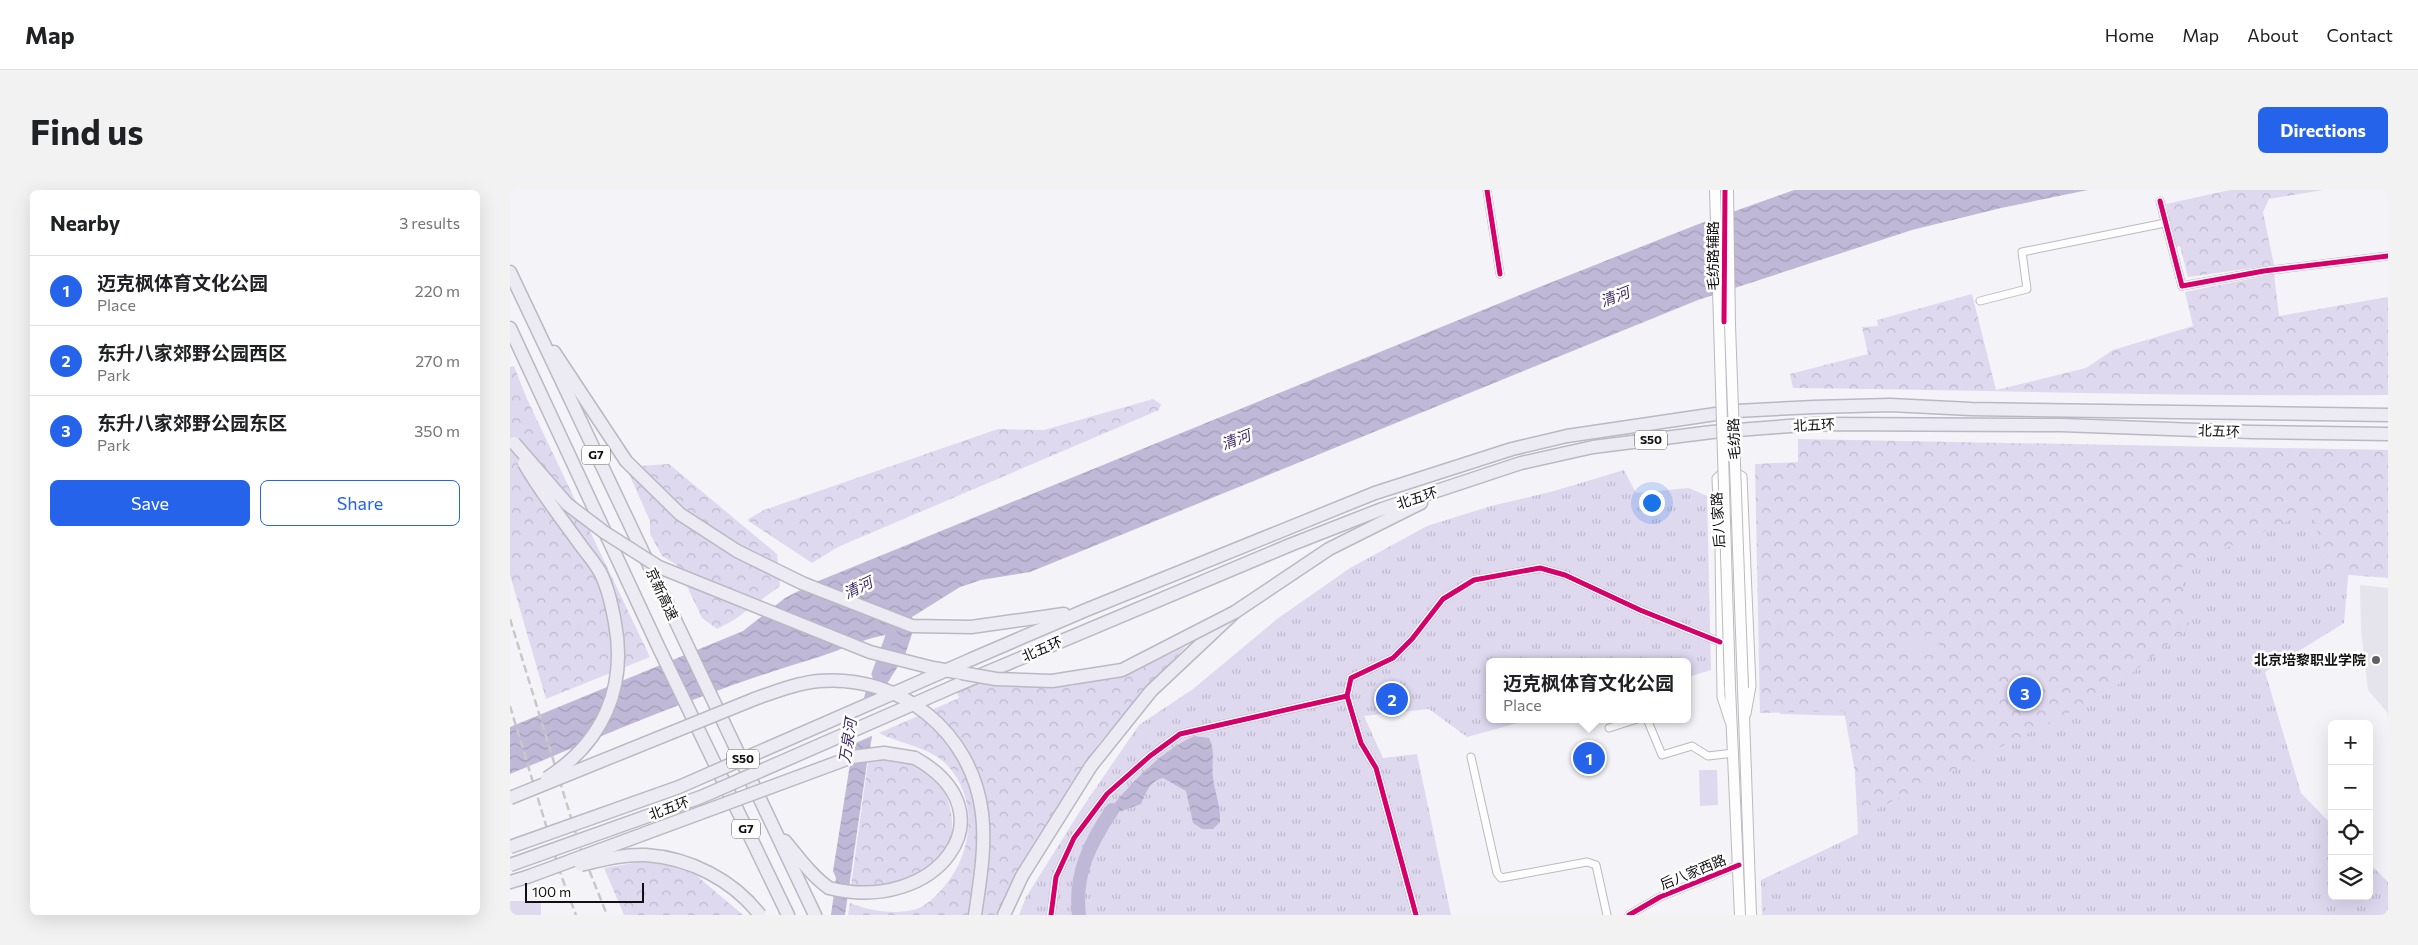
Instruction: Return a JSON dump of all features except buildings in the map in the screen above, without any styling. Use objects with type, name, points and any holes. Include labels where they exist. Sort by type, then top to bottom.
[{"type":"highway","name":"京新高速","points":[[510,272],[815,915]]},
{"type":"highway","points":[[528,310],[626,461],[680,514],[736,551],[802,584],[912,626],[971,627],[1023,622],[1086,610]]},
{"type":"highway","name":"京新高速","points":[[510,328],[658,646],[788,915]]},
{"type":"highway","name":"北五环","points":[[510,847],[679,787],[1086,610],[1375,493],[1512,449],[1567,436],[1736,411],[1890,405],[1971,409],[2388,415]]},
{"type":"highway","name":"北五环","points":[[510,865],[700,797],[957,685],[1290,545],[1382,510],[1522,463],[1593,447],[1712,432],[1815,424],[2060,425],[2252,432],[2388,434]]},
{"type":"highway","points":[[512,439],[567,504],[604,532],[659,567],[870,652],[933,668],[996,679],[1052,681],[1122,670],[1235,612],[1330,549],[1457,485]]},
{"type":"highway","points":[[512,439],[536,485],[600,572],[614,612],[618,638],[619,668],[610,704],[598,729],[581,750],[557,771],[516,796]]},
{"type":"highway","points":[[1004,915],[1032,861],[1091,766],[1122,725],[1151,691],[1235,612]]},
{"type":"highway","points":[[516,796],[757,698],[792,686],[818,681],[841,681],[867,685],[895,693],[917,705],[940,723],[969,764],[982,813],[983,846],[976,915]]},
{"type":"highway","points":[[527,877],[852,757],[884,753],[915,758],[929,766],[947,783],[958,807],[960,835],[958,849],[948,873]]},
{"type":"highway","points":[[774,828],[814,875],[829,888],[867,904]]},
{"type":"highway","points":[[510,882],[611,858],[646,856],[676,861],[708,872],[739,893],[760,915]]},
{"type":"main road","name":"毛纺路","points":[[1715,190],[1730,687]]},
{"type":"main road","name":"毛纺路","points":[[1726,192],[1743,688]]},
{"type":"main road","name":"后八家路","points":[[1730,687],[1740,915]]},
{"type":"main road","name":"后八家路","points":[[1743,688],[1751,915]]},
{"type":"street","points":[[1487,190],[1500,274]]},
{"type":"street","name":"毛纺路辅路","points":[[1724,322],[1726,192]]},
{"type":"street","points":[[2160,201],[2182,286],[2264,271],[2388,256]]},
{"type":"street","points":[[1980,301],[2027,289],[2022,252],[2165,223]]},
{"type":"street","name":"后八家路","points":[[1732,734],[1721,697],[1716,478],[1728,468],[1743,476],[1752,686],[1744,735]]},
{"type":"street","points":[[1416,915],[1376,768],[1360,743],[1347,696],[1352,678],[1393,658],[1412,639],[1443,599],[1474,580],[1540,568],[1565,575],[1640,610],[1720,642]]},
{"type":"street","points":[[1051,915],[1056,877],[1074,838],[1107,794],[1150,756],[1180,734],[1347,696]]},
{"type":"street","points":[[1609,728],[1625,723]]},
{"type":"street","points":[[1649,723],[1662,755],[1692,746],[1708,756],[1734,753]]},
{"type":"street","points":[[1471,757],[1497,873],[1501,878],[1587,862],[1596,865],[1607,915]]},
{"type":"street","name":"后八家西路","points":[[1629,915],[1660,897],[1739,866]]},
{"type":"shaded area","name":"北京培黎职业学院","points":[[2360,585],[2388,588],[2388,718],[2387,712],[2368,690],[2361,630]]},
{"type":"green space","points":[[2230,190],[2323,190],[2269,199],[2263,212],[2274,265],[2188,277],[2180,246],[2176,247],[2166,204]]},
{"type":"green space","points":[[2274,274],[2279,316],[2388,297],[2388,395],[2165,394],[1793,388],[1790,374],[1868,354],[1862,327],[1878,326],[1877,320],[1972,294],[1996,390],[2086,368],[2113,350],[2193,326],[2185,292]]},
{"type":"green space","points":[[514,366],[527,399],[650,657],[546,699],[510,575],[510,367]]},
{"type":"green space","points":[[1153,399],[1161,404],[1159,410],[838,547],[812,563],[747,520],[764,510],[998,429],[1044,430]]},
{"type":"green space","points":[[1798,439],[2388,450],[2388,578],[2323,573],[2314,510],[2180,568],[2189,627],[2106,694],[1863,816],[1844,711],[1760,713],[1755,464],[1798,462]]},
{"type":"green space","points":[[669,464],[777,554],[780,586],[734,620],[717,629],[702,618],[677,565],[662,556],[650,534],[650,521],[626,467]]},
{"type":"green space","points":[[1624,470],[1636,493],[1689,488],[1707,496],[1711,670],[1691,676],[1691,658],[1486,658],[1486,723],[1518,723],[1467,737],[1429,709],[1364,716],[1383,758],[1417,754],[1451,915],[1019,915],[1026,897],[1082,808],[1139,725],[1193,689],[1277,619],[1350,568],[1427,526],[1491,506],[1554,491]]},
{"type":"green space","points":[[2388,477],[2349,566],[2344,623],[2265,672],[2301,793],[2328,821],[2328,900],[2373,900],[2373,867],[2388,882],[2388,915],[1762,915],[1761,880],[1858,834],[1852,716],[1780,714],[1769,525]]},
{"type":"green space","points":[[1936,633],[1941,652],[1911,659],[1906,641]]},
{"type":"green space","points":[[1186,646],[1099,743],[1031,851],[998,915],[848,915],[850,903],[874,910],[891,912],[908,911],[924,905],[941,891],[953,874],[961,859],[966,843],[968,811],[965,795],[958,780],[948,766],[933,754],[879,733],[959,698],[957,692],[981,682],[1071,686],[1142,668]]},
{"type":"green space","points":[[890,760],[918,767],[928,772],[939,783],[951,810],[951,839],[945,852],[903,890],[851,886],[868,762]]},
{"type":"green space","points":[[1699,770],[1717,770],[1718,805],[1700,806]]},
{"type":"green space","points":[[1940,824],[1963,824],[1963,831],[1940,832]]},
{"type":"green space","points":[[2013,826],[2014,844],[2006,844],[2005,827]]},
{"type":"green space","points":[[646,861],[690,870],[743,915],[624,915],[604,868]]},
{"type":"green space","points":[[510,901],[541,901],[541,915],[510,915]]},
{"type":"water","name":"清河","points":[[1794,190],[2088,190],[2001,208],[1912,230],[1698,300],[1030,572],[981,580],[960,587],[912,617],[913,631],[905,655],[880,695],[867,763],[845,915],[831,915],[836,878],[833,871],[854,739],[866,690],[892,641],[892,634],[864,640],[828,654],[740,682],[510,774],[510,727],[743,631],[785,598],[816,582],[1527,292],[1696,225]]},
{"type":"water","points":[[1194,736],[1209,738],[1211,743],[1213,778],[1220,816],[1220,822],[1213,829],[1202,829],[1193,823],[1186,791],[1163,778],[1151,785],[1141,804],[1116,813],[1112,810],[1114,804],[1150,766],[1182,742]]},
{"type":"pier","points":[[881,701],[874,735],[851,745],[858,710]]},
{"type":"waterway","name":"万泉河","points":[[876,674],[894,625]]},
{"type":"waterway","points":[[1079,915],[1078,900],[1081,872],[1091,847],[1112,810]]},
{"type":"railway","points":[[510,619],[580,847],[607,915]]},
{"type":"railway","points":[[510,706],[561,875],[576,915]]},
{"type":"cycle path","points":[[1487,190],[1500,274]]},
{"type":"cycle path","points":[[1724,322],[1725,190]]},
{"type":"cycle path","points":[[2160,201],[2182,286],[2264,271],[2388,256]]},
{"type":"cycle path","points":[[1416,915],[1376,768],[1361,743],[1347,696],[1351,678],[1393,658],[1412,639],[1443,599],[1474,580],[1540,568],[1565,575],[1640,610],[1720,642]]},
{"type":"cycle path","points":[[1051,915],[1056,877],[1074,838],[1107,794],[1150,756],[1180,734],[1347,696]]},
{"type":"cycle path","points":[[1629,915],[1660,897],[1739,865]]},
{"type":"place","name":"北京培黎职业学院","points":[[2376,660]]},
{"type":"place","name":"东升八家郊野公园东区","points":[[2025,693]]},
{"type":"place","name":"东升八家郊野公园西区","points":[[1392,699]]},
{"type":"place","name":"迈克枫体育文化公园","points":[[1589,758]]}]
